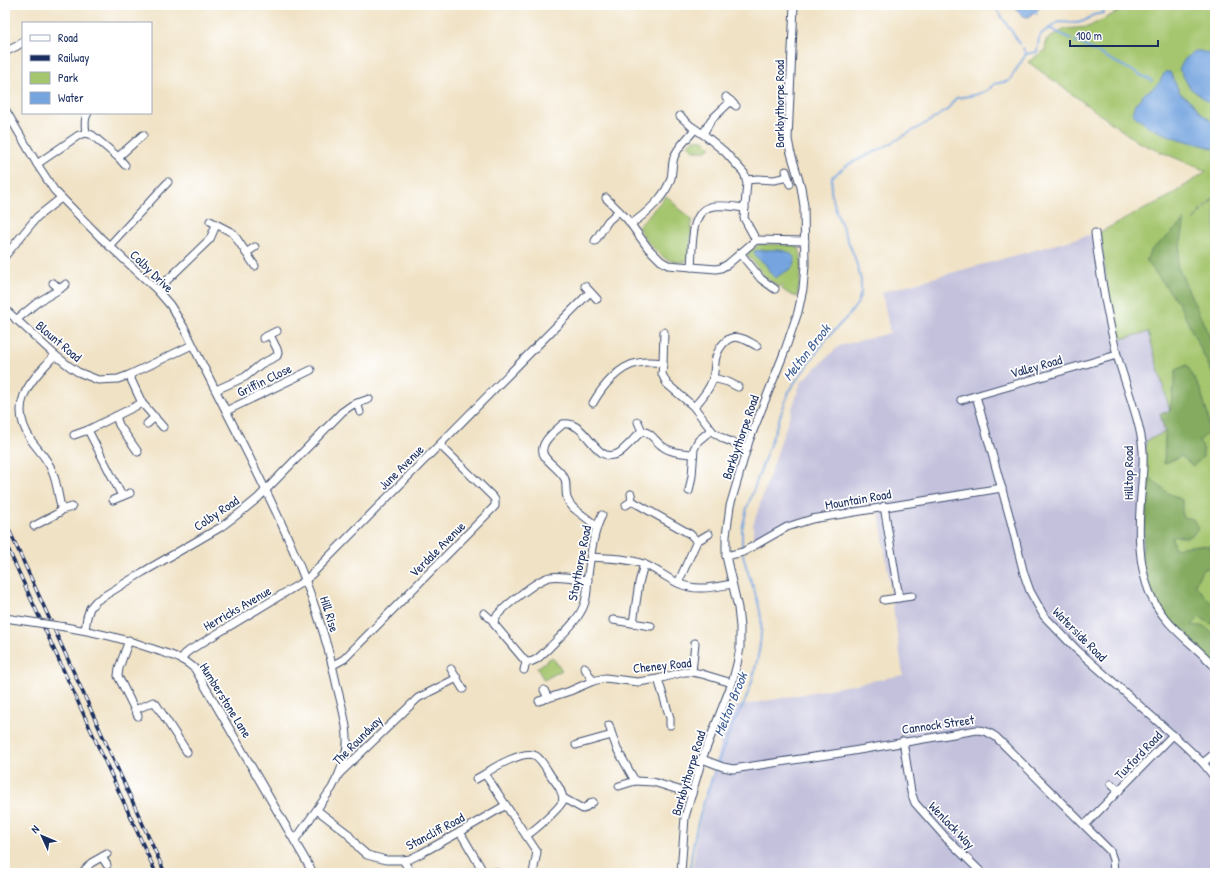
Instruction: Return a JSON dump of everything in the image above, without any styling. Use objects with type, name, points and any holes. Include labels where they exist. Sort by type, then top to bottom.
[{"type":"street","name":"Barkbythorpe Road","points":[[681,873],[685,817],[702,759],[732,683],[737,664],[740,627],[738,608],[726,556],[726,536],[730,506],[747,448],[780,366],[798,312],[804,284],[805,241],[803,198],[801,185],[788,140],[794,5]]},
{"type":"street","points":[[5,52],[22,43]]},
{"type":"street","points":[[702,134],[710,120],[731,101]]},
{"type":"street","name":"Colby Drive","points":[[5,109],[7,117],[54,190],[109,246],[157,290],[170,305],[181,322],[255,469]]},
{"type":"street","points":[[86,133],[88,114]]},
{"type":"street","points":[[680,116],[728,156],[744,173],[746,180],[746,222],[756,240]]},
{"type":"street","points":[[631,224],[639,218],[664,192],[670,178],[673,160],[695,129]]},
{"type":"street","points":[[37,164],[79,134],[86,133],[92,135],[118,157],[125,165]]},
{"type":"street","points":[[118,157],[141,140]]},
{"type":"street","points":[[746,180],[774,180],[788,177]]},
{"type":"street","points":[[109,246],[158,198],[168,182]]},
{"type":"street","points":[[5,256],[37,217],[62,198]]},
{"type":"street","points":[[606,198],[631,224],[645,244],[663,262],[670,265],[721,268],[728,264],[756,240],[805,241]]},
{"type":"street","points":[[691,267],[695,222],[699,215],[710,207],[745,208]]},
{"type":"street","points":[[596,236],[619,211]]},
{"type":"street","points":[[157,290],[210,239],[213,223],[233,233],[255,266]]},
{"type":"street","name":"Hilltop Road","points":[[1095,233],[1105,304],[1117,355],[1139,430],[1143,451],[1140,511],[1140,553],[1142,571],[1152,598],[1161,614],[1186,641],[1215,667]]},
{"type":"street","points":[[246,253],[255,247]]},
{"type":"street","points":[[740,253],[769,288]]},
{"type":"street","points":[[53,283],[60,289]]},
{"type":"street","points":[[16,320],[38,302],[66,284]]},
{"type":"street","points":[[585,286],[597,299]]},
{"type":"street","name":"June Avenue","points":[[306,580],[515,372],[590,292]]},
{"type":"street","name":"Blount Road","points":[[5,309],[55,355],[78,372],[98,380],[118,379],[129,375],[192,345]]},
{"type":"street","points":[[216,390],[245,377],[261,364],[277,356],[278,349],[267,337],[277,331]]},
{"type":"street","points":[[694,407],[706,394],[713,378],[716,356],[722,345],[728,340],[740,335],[757,346]]},
{"type":"street","points":[[662,336],[662,374],[667,384],[694,407],[711,430],[723,439],[747,448]]},
{"type":"street","points":[[55,355],[27,387],[21,408],[21,420],[25,431],[48,462],[52,471],[61,510]]},
{"type":"street","name":"Valley Road","points":[[960,400],[1117,355]]},
{"type":"street","points":[[593,403],[610,386],[620,372],[632,364],[639,362],[663,363]]},
{"type":"street","name":"Griffin Close","points":[[226,411],[311,370]]},
{"type":"street","points":[[129,375],[142,403],[163,427]]},
{"type":"street","points":[[713,378],[728,382],[740,388]]},
{"type":"street","name":"Waterside Road","points":[[976,396],[1024,574],[1030,591],[1044,616],[1080,654],[1204,763],[1215,778]]},
{"type":"street","name":"Colby Road","points":[[85,630],[90,608],[96,601],[221,527],[266,490],[342,412],[369,399]]},
{"type":"street","points":[[74,435],[88,430],[142,403]]},
{"type":"street","points":[[357,404],[360,412]]},
{"type":"street","points":[[116,416],[119,425],[138,452]]},
{"type":"street","points":[[147,424],[155,417]]},
{"type":"street","points":[[638,422],[642,431],[650,434],[661,446],[677,453],[693,454]]},
{"type":"street","points":[[596,527],[591,520],[570,503],[566,492],[565,478],[544,457],[542,452],[545,442],[563,424],[572,424],[588,438],[600,452],[614,455],[620,452],[642,431]]},
{"type":"street","points":[[88,430],[122,496]]},
{"type":"street","points":[[689,491],[692,476],[693,454],[698,441],[711,430]]},
{"type":"street","name":"Verdale Avenue","points":[[333,666],[344,659],[495,506],[495,500],[493,497],[440,445]]},
{"type":"street","name":"Hill Rise","points":[[255,469],[266,490],[306,580],[333,666],[346,723],[348,739],[339,774]]},
{"type":"street","points":[[684,475],[692,476]]},
{"type":"street","name":"Mountain Road","points":[[726,556],[735,555],[794,524],[812,519],[884,506],[1002,488]]},
{"type":"street","points":[[113,500],[130,493]]},
{"type":"street","points":[[630,500],[690,534],[697,541]]},
{"type":"street","points":[[884,506],[899,598]]},
{"type":"street","points":[[34,526],[55,515],[61,510],[72,507]]},
{"type":"street","points":[[39,514],[44,521]]},
{"type":"street","name":"Staythorpe Road","points":[[526,662],[535,660],[553,644],[576,619],[585,602],[596,527],[602,515]]},
{"type":"street","points":[[678,583],[697,541],[709,534]]},
{"type":"street","points":[[591,557],[628,560],[644,564],[678,583],[689,587],[702,589],[732,584]]},
{"type":"street","points":[[633,623],[639,583],[644,564]]},
{"type":"street","points":[[493,621],[497,614],[544,578],[552,577],[588,580]]},
{"type":"street","name":"Herricks Avenue","points":[[182,659],[184,654],[190,650],[306,580]]},
{"type":"street","points":[[884,600],[912,596]]},
{"type":"street","points":[[484,613],[493,621],[526,662],[524,670]]},
{"type":"street","name":"Humberstone Lane","points":[[5,618],[85,630],[129,640],[182,659],[191,665],[199,674],[314,873]]},
{"type":"street","points":[[613,620],[651,626]]},
{"type":"street","points":[[129,640],[119,668],[118,676],[136,713],[153,702],[156,704],[187,752]]},
{"type":"street","points":[[692,672],[695,643]]},
{"type":"street","points":[[451,668],[463,688]]},
{"type":"street","points":[[584,668],[593,681]]},
{"type":"street","name":"Cheney Road","points":[[539,701],[570,692],[593,681],[605,678],[638,682],[692,672],[732,683]]},
{"type":"street","name":"The Roundway","points":[[295,840],[317,810],[339,774],[418,698],[456,678]]},
{"type":"street","points":[[658,679],[672,720]]},
{"type":"street","points":[[544,690],[548,698]]},
{"type":"street","points":[[609,725],[617,749],[635,781]]},
{"type":"street","name":"Cannock Street","points":[[702,759],[733,769],[847,752],[977,730],[990,733],[996,737],[1110,851],[1113,860],[1114,873]]},
{"type":"street","points":[[576,745],[612,735]]},
{"type":"street","name":"Tuxford Road","points":[[1085,825],[1173,735]]},
{"type":"street","name":"Wenlock Way","points":[[903,742],[911,792],[915,803],[943,834],[982,873]]},
{"type":"street","points":[[346,748],[360,754]]},
{"type":"street","points":[[1204,763],[1215,753]]},
{"type":"street","points":[[476,779],[493,768],[527,754],[533,755],[540,760],[561,790],[563,801],[556,810],[526,836]]},
{"type":"street","points":[[484,774],[537,852],[533,873]]},
{"type":"street","points":[[619,786],[635,781],[653,782],[692,794]]},
{"type":"street","name":"Tuxford Road","points":[[1111,784],[1119,791]]},
{"type":"street","points":[[563,798],[583,809],[593,802]]},
{"type":"street","name":"Stancliff Road","points":[[317,810],[342,829],[367,855],[386,860],[403,860],[410,859],[420,854],[506,805]]},
{"type":"street","points":[[460,832],[484,873]]},
{"type":"street","points":[[82,873],[91,863],[104,856],[107,865]]},
{"type":"street","points":[[403,860],[410,873]]},
{"type":"shaded area","points":[[1100,232],[1109,298],[1121,338],[1148,331],[1170,412],[1165,432],[1146,441],[1145,534],[1159,609],[1215,665],[1215,873],[692,873],[697,834],[729,708],[903,675],[878,504],[840,510],[787,523],[753,542],[753,525],[801,382],[839,346],[890,333],[882,292]]},
{"type":"green space","points":[[1131,5],[1215,5],[1215,196],[1193,221],[1215,197],[1215,340],[1212,336],[1215,342],[1215,666],[1189,644],[1186,630],[1145,534],[1146,441],[1165,432],[1160,414],[1170,411],[1148,332],[1121,339],[1109,298],[1100,232],[1170,196],[1206,171],[1138,142],[1028,62],[1045,50],[1046,40],[1065,29],[1088,27]]},
{"type":"green space","points":[[693,139],[704,140],[711,147],[705,151],[694,151],[688,145]]},
{"type":"green space","points":[[666,196],[692,220],[689,258],[685,262],[671,261],[660,255],[643,236],[638,227]]},
{"type":"green space","points":[[1185,219],[1177,265],[1215,349],[1215,379],[1179,304],[1146,260],[1151,250]]},
{"type":"green space","points":[[760,244],[794,245],[798,247],[801,257],[801,264],[797,297],[782,289],[783,285],[779,287],[765,277],[748,256],[748,252]]},
{"type":"green space","points":[[1187,365],[1201,391],[1208,416],[1209,432],[1199,441],[1203,448],[1203,457],[1193,466],[1181,456],[1164,464],[1165,433],[1160,414],[1170,411],[1176,370]]},
{"type":"green space","points":[[1149,477],[1168,493],[1182,500],[1182,517],[1193,519],[1198,528],[1192,535],[1186,537],[1172,537],[1174,548],[1198,545],[1210,546],[1215,562],[1214,566],[1202,570],[1195,585],[1213,605],[1215,605],[1215,622],[1211,624],[1200,617],[1192,625],[1205,627],[1215,636],[1215,666],[1210,662],[1186,631],[1179,634],[1155,602],[1141,562]]},
{"type":"green space","points":[[552,657],[562,670],[544,680],[537,668]]},
{"type":"water","points":[[1014,5],[1045,5],[1026,17],[1021,15]]},
{"type":"water","points":[[1195,51],[1215,55],[1215,107],[1190,88],[1179,69],[1185,59]]},
{"type":"water","points":[[1165,72],[1170,72],[1180,93],[1215,124],[1215,149],[1160,132],[1140,121],[1132,113],[1135,104],[1145,93],[1159,83]]},
{"type":"water","points":[[754,251],[786,251],[795,259],[795,263],[791,268],[776,278],[771,274],[766,265],[756,257]]},
{"type":"waterway","points":[[994,5],[1020,44]]},
{"type":"waterway","points":[[1033,5],[1037,14]]},
{"type":"waterway","name":"Melton Brook","points":[[742,550],[742,529],[747,508],[790,389],[827,338],[849,315],[857,304],[861,293],[861,280],[855,258],[837,214],[831,192],[832,177],[849,164],[879,150],[935,118],[947,110],[956,98],[982,93],[991,88],[994,84],[1009,81],[1026,54],[1037,52],[1041,34],[1058,22],[1077,23],[1084,21],[1093,15],[1104,13],[1103,9],[1099,5]]},
{"type":"waterway","points":[[1049,28],[1071,39]]},
{"type":"waterway","points":[[1075,41],[1152,81]]},
{"type":"waterway","name":"Melton Brook","points":[[1023,48],[1026,54]]},
{"type":"waterway","name":"Melton Brook","points":[[690,873],[695,836],[704,800],[732,727],[748,692],[755,671],[761,638],[760,610],[743,554]]},
{"type":"railway","points":[[5,521],[165,873]]},
{"type":"railway","points":[[5,542],[156,873]]}]
